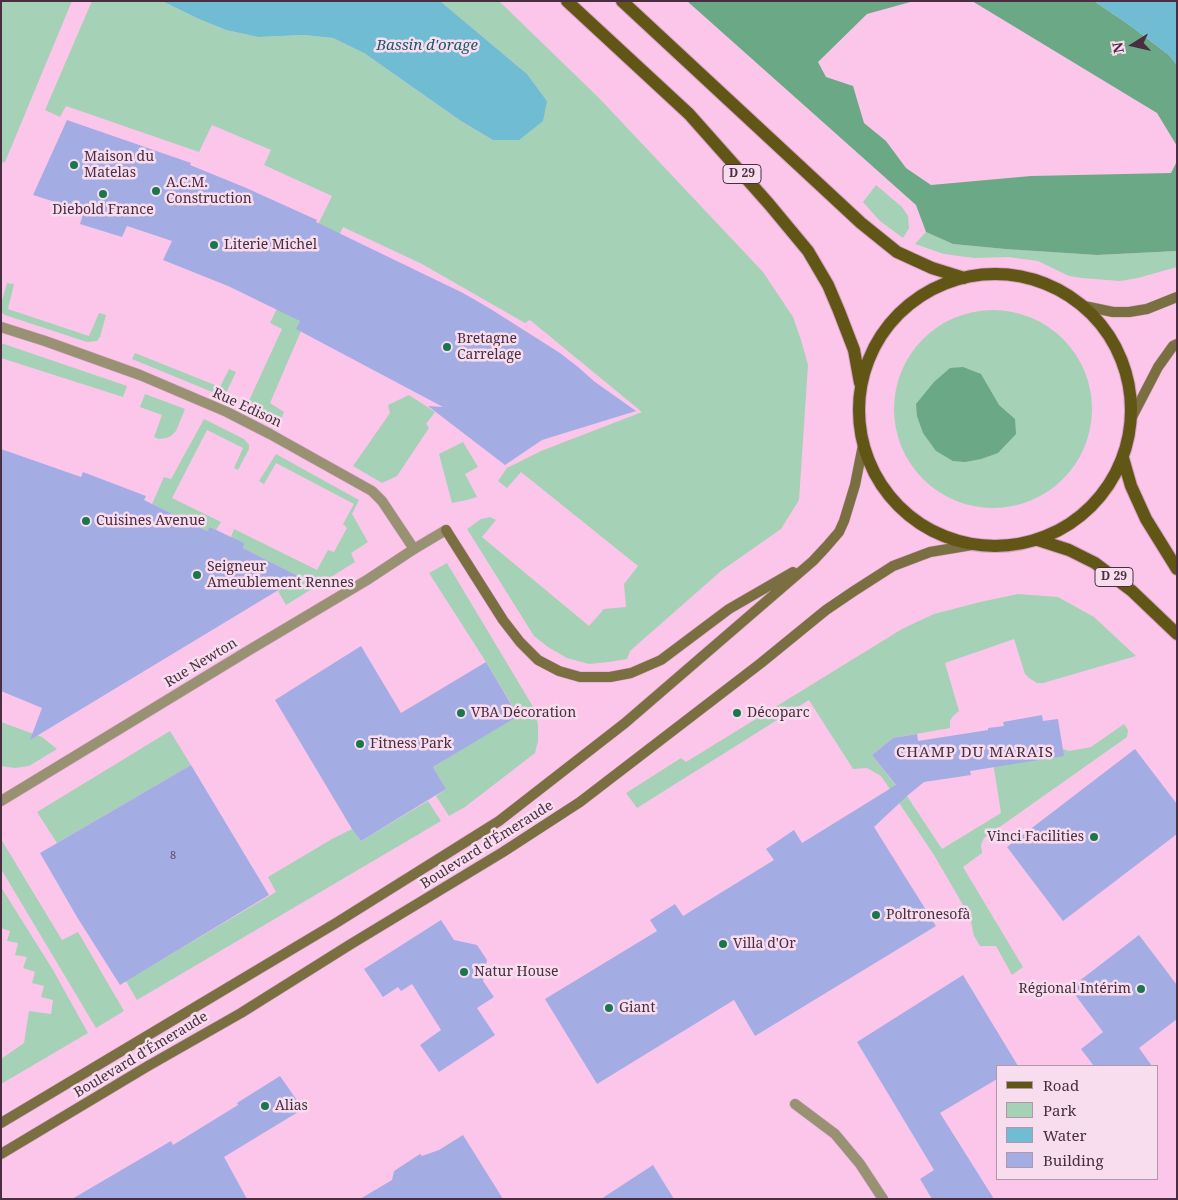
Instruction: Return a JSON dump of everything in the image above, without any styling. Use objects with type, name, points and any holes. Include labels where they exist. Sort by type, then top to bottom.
[{"type":"main road","name":"D 29","points":[[567,1],[689,114],[769,204],[808,252],[828,285],[839,311],[854,350],[861,385]]},
{"type":"main road","points":[[622,1],[861,223],[897,252],[932,268],[964,278]]},
{"type":"main road","points":[[988,274],[1014,275],[1039,281],[1062,291],[1084,306],[1098,321],[1111,338],[1128,377],[1131,419],[1128,438],[1123,458],[1109,486],[1090,509],[1066,527],[1038,540],[1016,546],[972,545],[947,538],[924,527],[903,511],[885,492],[872,470],[863,446],[858,405],[867,363],[876,343],[889,324],[904,308],[922,295],[964,278],[988,274]]},
{"type":"main road","points":[[1084,306],[1113,312],[1129,312],[1147,308],[1177,297]]},
{"type":"main road","points":[[1131,419],[1158,367],[1173,346],[1177,344]]},
{"type":"main road","name":"Boulevard d'Émeraude","points":[[1,1123],[336,923],[499,821],[625,723],[813,560],[839,532],[855,485],[863,446]]},
{"type":"main road","points":[[1123,458],[1131,486],[1146,520],[1177,569]]},
{"type":"main road","points":[[446,530],[503,620],[520,642],[538,660],[560,671],[580,676],[610,677],[631,673],[660,660],[729,609],[813,560]]},
{"type":"main road","name":"D 29","points":[[1038,540],[1069,550],[1094,563],[1132,591],[1177,634]]},
{"type":"main road","name":"Boulevard d'Émeraude","points":[[1,1154],[241,1013],[504,852],[580,802],[761,663],[826,610],[893,566],[930,552],[972,545]]},
{"type":"street","name":"Rue Edison","points":[[1,327],[140,375],[227,412],[284,441],[372,491],[382,501],[414,548]]},
{"type":"street","points":[[414,548],[446,530]]},
{"type":"street","name":"Rue Newton","points":[[1,801],[367,580],[414,548]]},
{"type":"street","points":[[795,1104],[835,1134],[860,1164],[883,1199]]},
{"type":"green space","points":[[1,1],[72,1],[5,162],[1,163]]},
{"type":"green space","points":[[92,1],[162,1],[226,30],[258,37],[304,35],[333,38],[364,53],[461,121],[493,140],[547,101],[527,74],[440,1],[499,1],[599,98],[763,272],[793,317],[808,365],[799,500],[781,529],[721,571],[630,651],[627,659],[589,664],[567,658],[548,647],[534,636],[467,529],[481,519],[490,517],[496,520],[482,537],[589,626],[604,609],[626,607],[624,584],[638,566],[521,472],[507,488],[498,481],[507,468],[541,451],[642,412],[530,320],[525,323],[422,264],[343,227],[297,328],[301,331],[270,403],[284,412],[279,424],[246,407],[282,329],[270,323],[332,196],[264,165],[271,150],[212,125],[199,152],[66,106],[60,117],[45,110]]},
{"type":"green space","points":[[687,1],[914,1],[867,14],[818,62],[826,77],[853,86],[864,123],[886,141],[906,168],[931,185],[1031,176],[1171,173],[1177,161],[1177,251],[1097,255],[1005,249],[953,244],[926,232],[916,205]]},
{"type":"green space","points":[[972,1],[1094,1],[1128,24],[1169,55],[1177,65],[1177,146],[1157,113]]},
{"type":"green space","points":[[876,185],[902,207],[908,216],[909,228],[903,238],[880,221],[863,202]]},
{"type":"green space","points":[[926,232],[953,244],[1005,249],[1097,255],[1177,251],[1177,267],[1120,281],[1082,278],[1069,276],[1038,261],[1008,257],[974,258],[944,254],[915,244]]},
{"type":"green space","points":[[7,283],[14,284],[8,309],[89,336],[99,313],[106,315],[100,337],[97,341],[87,342],[5,315],[1,312],[1,304]]},
{"type":"green space","points":[[993,310],[1012,312],[1031,318],[1048,327],[1063,339],[1075,354],[1084,371],[1090,390],[1092,409],[1090,428],[1084,447],[1075,464],[1063,479],[1048,491],[1031,500],[1012,506],[993,508],[974,506],[955,500],[938,491],[923,479],[911,464],[902,447],[896,428],[894,409],[896,390],[902,371],[911,354],[923,339],[938,327],[955,318],[974,312]]},
{"type":"green space","points":[[1,343],[127,386],[123,397],[1,358]]},
{"type":"green space","points":[[135,353],[220,387],[229,369],[236,372],[226,393],[222,396],[132,359]]},
{"type":"green space","points":[[963,367],[981,374],[999,405],[1015,419],[1016,434],[998,453],[965,462],[953,461],[936,451],[923,433],[917,416],[916,404],[934,382],[950,368]]},
{"type":"green space","points":[[145,394],[185,409],[176,431],[171,436],[159,439],[154,437],[162,415],[140,407]]},
{"type":"green space","points":[[409,395],[435,412],[426,424],[429,428],[397,476],[382,483],[353,466],[390,413],[388,405]]},
{"type":"green space","points":[[204,419],[244,439],[249,445],[249,449],[238,470],[234,468],[243,448],[207,430],[172,498],[221,522],[216,530],[211,527],[207,531],[152,504],[164,477],[171,479]]},
{"type":"green space","points":[[463,442],[478,467],[465,474],[477,497],[452,503],[439,454]]},
{"type":"green space","points":[[276,454],[359,500],[352,514],[368,542],[351,553],[355,562],[286,605],[278,591],[300,577],[243,548],[231,537],[234,529],[317,570],[328,550],[334,552],[347,528],[343,524],[354,504],[276,463],[264,484],[259,481]]},
{"type":"green space","points":[[447,563],[535,710],[538,725],[538,741],[535,753],[465,807],[449,816],[436,796],[446,789],[433,767],[518,715],[429,573]]},
{"type":"green space","points":[[1018,594],[1058,597],[1094,617],[1136,656],[1043,683],[1037,683],[1025,674],[1014,639],[945,663],[959,711],[950,721],[950,728],[893,738],[872,755],[905,797],[907,796],[942,849],[1001,813],[993,762],[1047,751],[1063,749],[1069,751],[1091,747],[1124,724],[1128,730],[1127,737],[984,838],[981,845],[982,853],[963,867],[1023,967],[1012,975],[996,946],[980,946],[974,936],[970,917],[934,855],[881,776],[867,768],[853,769],[809,700],[637,808],[626,793],[681,758],[686,762],[902,629],[934,614]]},
{"type":"green space","points":[[1,722],[42,737],[57,749],[29,766],[15,768],[1,766]]},
{"type":"green space","points":[[170,731],[191,765],[57,843],[37,812]]},
{"type":"green space","points":[[428,801],[441,821],[137,1000],[126,981],[276,892],[268,877],[352,829],[361,841]]},
{"type":"green space","points":[[1,839],[62,940],[78,932],[124,1011],[96,1028],[1,869]]},
{"type":"green space","points":[[1,887],[53,970],[88,1033],[1,1084],[1,1059],[24,1043],[29,1011],[51,1014],[53,1000],[41,997],[44,986],[32,983],[35,972],[23,968],[27,957],[15,955],[18,943],[7,941],[10,931],[1,928]]},
{"type":"water","name":"Bassin d'orage","points":[[162,1],[440,1],[527,74],[547,101],[543,121],[519,140],[493,140],[461,121],[364,53],[333,38],[304,35],[258,37],[226,30]]},
{"type":"water","points":[[1094,1],[1177,1],[1177,65],[1169,55]]},
{"type":"building","points":[[67,120],[191,163],[190,165],[317,220],[316,222],[463,293],[560,353],[595,382],[636,411],[542,440],[505,465],[428,406],[443,407],[296,329],[300,321],[228,286],[163,260],[172,241],[127,226],[122,237],[80,224],[84,211],[33,195]]},
{"type":"building","points":[[1,449],[81,477],[83,472],[146,496],[144,500],[207,531],[210,527],[244,543],[243,548],[300,577],[30,740],[42,708],[1,691]]},
{"type":"building","points":[[361,646],[401,713],[486,662],[518,716],[433,767],[446,789],[361,841],[275,700]]},
{"type":"building","points":[[1042,715],[1043,721],[1058,719],[1064,756],[970,771],[971,775],[924,782],[874,827],[936,926],[755,1036],[734,1000],[597,1084],[545,999],[657,931],[650,920],[675,904],[683,916],[774,860],[766,849],[794,830],[802,843],[896,785],[872,755],[893,738],[917,734],[918,741],[988,730],[988,728],[1004,726],[1003,722]]},
{"type":"building","points":[[1135,749],[1177,804],[1177,834],[1063,921],[1007,847]]},
{"type":"building","points":[[191,765],[269,895],[120,985],[77,917],[40,853]]},
{"type":"building","points":[[441,920],[454,940],[477,945],[487,960],[483,981],[494,997],[477,1008],[495,1035],[439,1072],[420,1045],[441,1030],[412,984],[401,991],[398,987],[383,997],[364,969]]},
{"type":"building","points":[[1139,935],[1177,985],[1177,1019],[1139,1048],[1151,1065],[1093,1065],[1081,1049],[1103,1032],[1070,988]]},
{"type":"building","points":[[963,975],[1017,1065],[996,1065],[996,1080],[940,1113],[994,1199],[932,1199],[920,1179],[934,1170],[857,1042]]},
{"type":"building","points":[[280,1076],[303,1109],[224,1157],[247,1199],[72,1199],[171,1141],[173,1145],[238,1105],[237,1103]]},
{"type":"building","points":[[463,1135],[503,1199],[360,1199],[392,1180],[394,1171],[420,1154],[422,1156],[439,1150]]},
{"type":"building","points":[[653,1165],[674,1199],[601,1199]]},
{"type":"place","name":"Maison du Matelas","points":[[74,165]]},
{"type":"place","name":"A.C.M. Construction","points":[[156,191]]},
{"type":"place","name":"Diebold France","points":[[103,194]]},
{"type":"place","name":"Literie Michel","points":[[214,245]]},
{"type":"place","name":"Bretagne Carrelage","points":[[447,347]]},
{"type":"place","name":"Cuisines Avenue","points":[[86,521]]},
{"type":"place","name":"Seigneur Ameublement Rennes","points":[[197,575]]},
{"type":"place","name":"VBA Décoration","points":[[461,713]]},
{"type":"place","name":"Décoparc","points":[[737,713]]},
{"type":"place","name":"Fitness Park","points":[[360,744]]},
{"type":"place","name":"Vinci Facilities","points":[[1094,837]]},
{"type":"place","name":"Poltronesofà","points":[[876,915]]},
{"type":"place","name":"Villa d'Or","points":[[723,944]]},
{"type":"place","name":"Natur House","points":[[464,972]]},
{"type":"place","name":"Régional Intérim","points":[[1141,989]]},
{"type":"place","name":"Giant","points":[[609,1008]]},
{"type":"place","name":"Alias","points":[[265,1106]]},
{"type":"district","name":"CHAMP DU MARAIS","points":[[975,753]]}]
